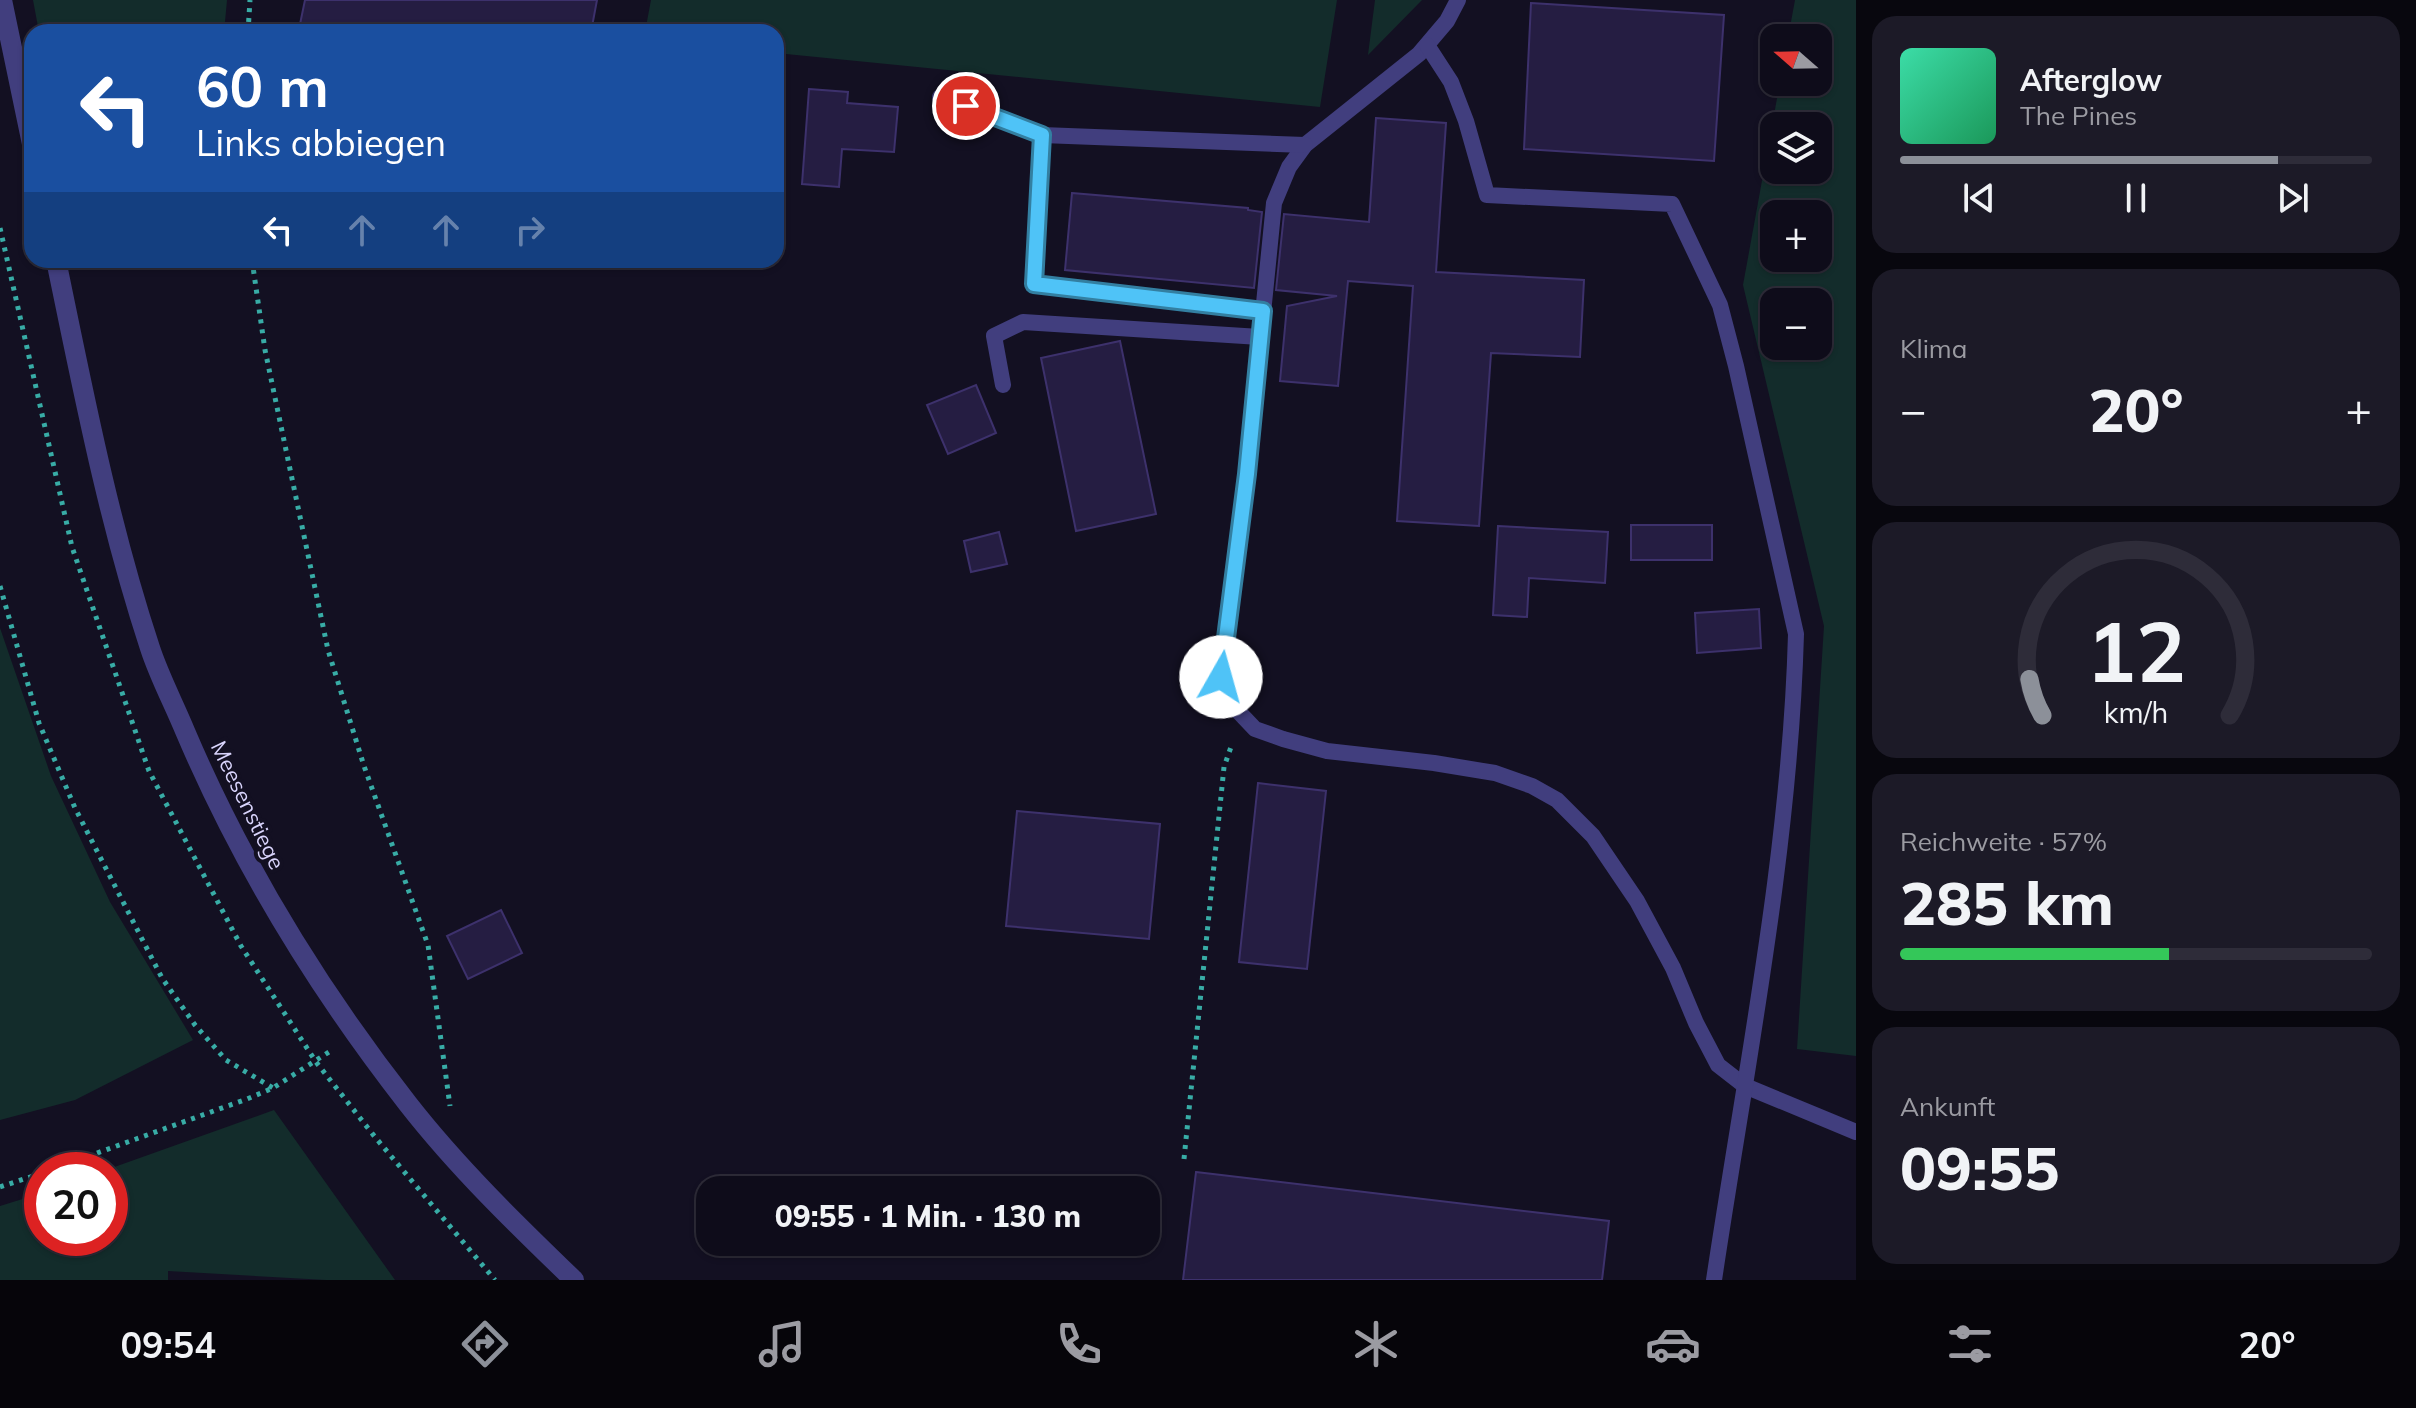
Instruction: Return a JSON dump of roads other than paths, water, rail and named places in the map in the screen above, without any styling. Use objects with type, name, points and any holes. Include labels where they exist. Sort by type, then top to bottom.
[{"type":"street","points":[[2,0],[24,106]]},
{"type":"street","name":"Meesenstiege","points":[[58,268],[96,456],[151,650],[206,782],[266,896],[355,1032],[409,1106],[493,1202],[574,1280]]},
{"type":"lane","points":[[1458,0],[1447,21],[1427,45],[1305,145],[1289,167],[1274,203],[1247,474],[1221,677],[1236,709],[1255,729],[1327,751],[1495,773],[1532,786],[1557,800],[1593,836],[1637,901],[1673,968],[1718,1065],[1745,1086],[1856,1132]]},
{"type":"lane","points":[[1427,45],[1451,82],[1466,121],[1487,195],[1672,204],[1720,305],[1736,366],[1796,634],[1793,703],[1776,870],[1714,1280]]},
{"type":"lane","points":[[940,97],[1042,135],[1305,145]]},
{"type":"lane","points":[[1042,135],[1034,284],[1263,311]]},
{"type":"lane","points":[[1003,385],[994,336],[1023,322],[1260,337]]}]
